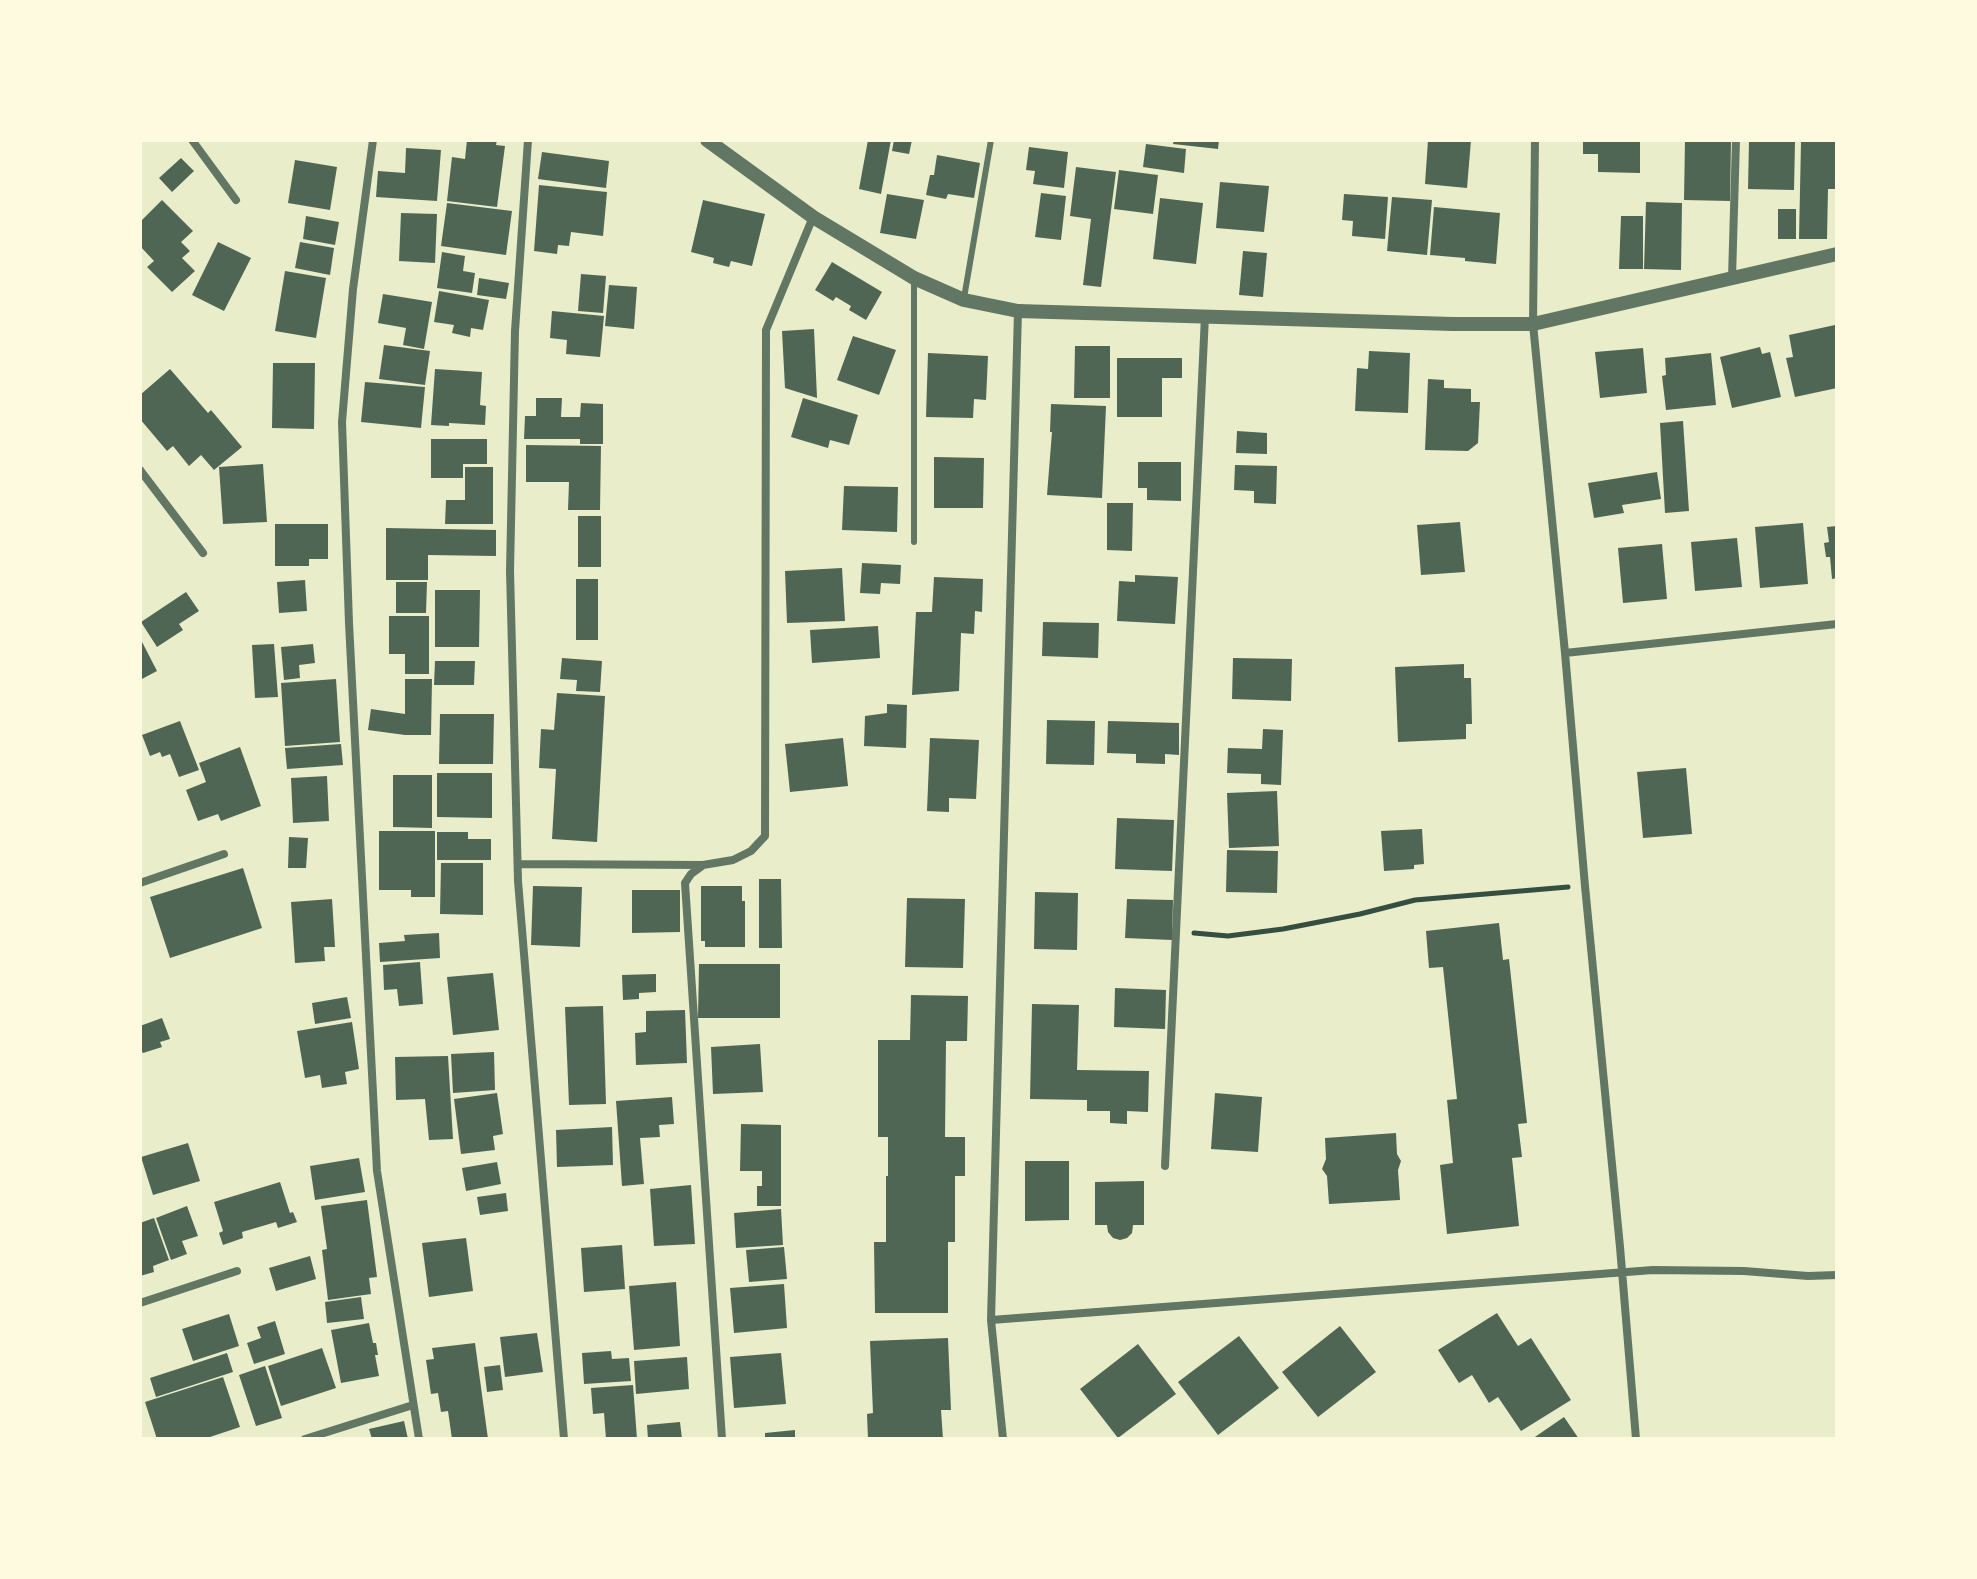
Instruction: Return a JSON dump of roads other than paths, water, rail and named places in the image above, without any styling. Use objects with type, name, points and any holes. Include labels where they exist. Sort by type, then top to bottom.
[{"type":"street","points":[[192,140],[236,200]]},
{"type":"street","points":[[373,140],[353,289],[342,422],[349,623],[377,1171],[419,1439]]},
{"type":"street","points":[[528,140],[515,331],[510,571],[518,864],[564,1439]]},
{"type":"street","points":[[707,140],[813,217],[914,278],[964,300],[1018,311],[1533,324],[1837,254]]},
{"type":"street","points":[[1535,140],[1533,324],[1636,1439]]},
{"type":"street","points":[[1732,278],[1736,140]]},
{"type":"street","points":[[518,864],[703,865],[733,860],[751,851],[765,836],[766,330],[813,217]]},
{"type":"street","points":[[1003,1439],[991,1320],[1018,311]]},
{"type":"street","points":[[1165,1166],[1205,316]]},
{"type":"street","points":[[140,470],[203,553]]},
{"type":"street","points":[[1565,653],[1837,624]]},
{"type":"street","points":[[140,883],[224,854]]},
{"type":"street","points":[[703,865],[685,883],[722,1439]]},
{"type":"street","points":[[991,1320],[1653,1270],[1837,1275]]},
{"type":"street","points":[[140,1303],[237,1271]]},
{"type":"street","points":[[305,1439],[413,1405]]},
{"type":"lane","points":[[964,300],[991,140]]},
{"type":"lane","points":[[914,278],[914,542]]}]
